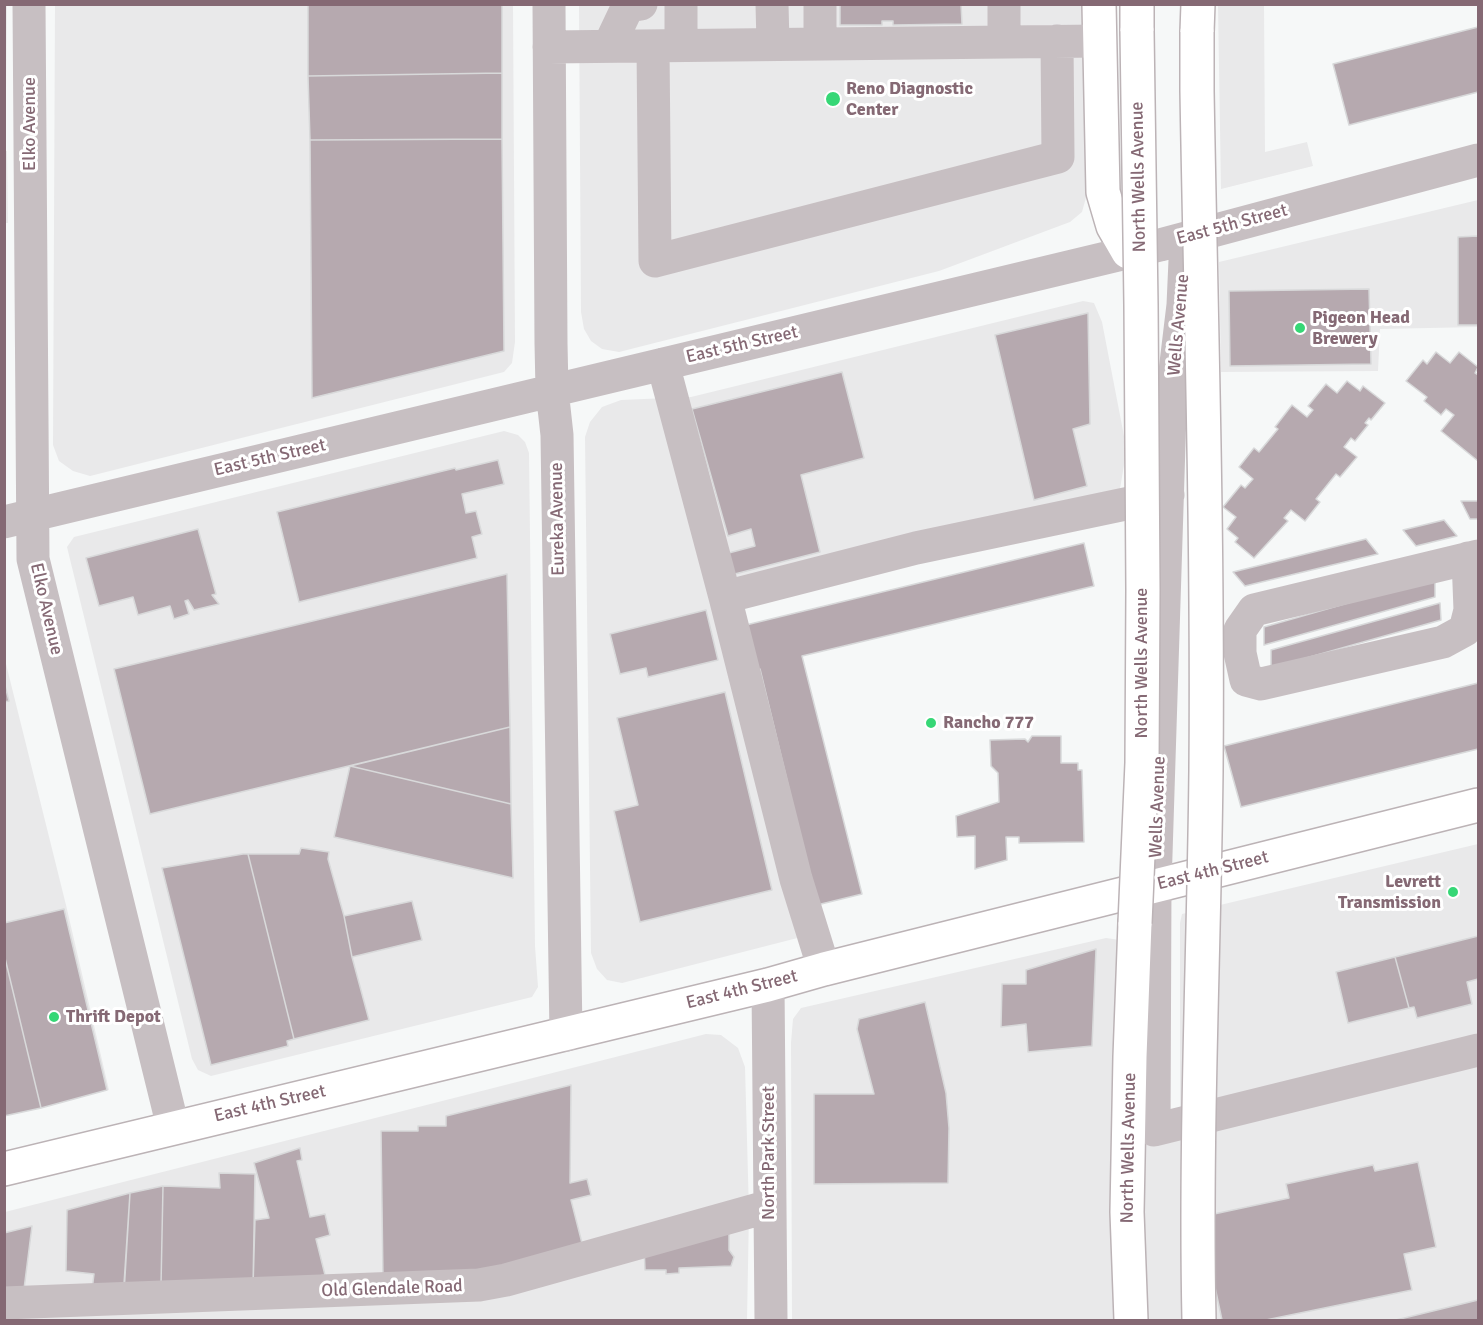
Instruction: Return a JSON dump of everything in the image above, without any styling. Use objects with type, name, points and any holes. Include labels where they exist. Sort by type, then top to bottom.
[{"type":"main road","points":[[1099,4],[1103,192],[1113,226],[1128,252]]},
{"type":"main road","name":"North Wells Avenue","points":[[1131,1320],[1127,1212],[1128,1128],[1142,764],[1143,602],[1142,317],[1137,18]]},
{"type":"main road","points":[[1198,18],[1197,91],[1207,597],[1197,1233],[1199,1320]]},
{"type":"main road","name":"East 4th Street","points":[[4,1169],[566,1035],[1479,805]]},
{"type":"street","name":"Elko Avenue","points":[[29,4],[19,518],[33,559],[173,1127]]},
{"type":"street","name":"Eureka Avenue","points":[[549,4],[552,390],[557,446],[566,1035]]},
{"type":"street","points":[[609,46],[628,6],[641,4]]},
{"type":"street","points":[[681,4],[667,45],[655,261],[1058,157],[1057,41]]},
{"type":"street","points":[[772,4],[773,44]]},
{"type":"street","points":[[820,4],[820,44]]},
{"type":"street","points":[[1004,4],[1004,42]]},
{"type":"street","points":[[549,46],[1099,41]]},
{"type":"street","name":"East 5th Street","points":[[19,518],[1186,238],[1479,160]]},
{"type":"street","name":"Wells Avenue","points":[[1170,413],[1183,305],[1186,238]]},
{"type":"street","name":"Wells Avenue","points":[[1128,252],[1153,300],[1165,338],[1170,413],[1155,886],[1154,1131],[1479,1050]]},
{"type":"street","points":[[663,363],[725,597],[795,879],[824,969]]},
{"type":"street","points":[[725,597],[916,548],[1168,495]]},
{"type":"street","points":[[1473,557],[1470,610],[1465,630],[1443,642],[1261,684],[1246,680],[1240,653],[1240,630],[1254,610],[1473,557]]},
{"type":"street","name":"North Park Street","points":[[768,985],[771,1320]]},
{"type":"street","name":"Old Glendale Road","points":[[4,1302],[479,1285],[507,1280],[770,1206]]},
{"type":"shaded area","points":[[4,5],[7,5],[6,91],[5,91]]},
{"type":"shaded area","points":[[55,5],[513,5],[515,342],[512,363],[504,372],[90,476],[73,471],[59,461],[53,445]]},
{"type":"shaded area","name":"Reno Diagnostic Center","points":[[579,5],[1086,5],[1087,194],[1082,212],[1070,222],[939,271],[619,352],[602,349],[591,341],[584,329],[581,312]]},
{"type":"shaded area","points":[[1218,5],[1264,5],[1265,152],[1307,142],[1313,166],[1221,189]]},
{"type":"shaded area","points":[[5,151],[7,151],[8,223],[5,223]]},
{"type":"shaded area","points":[[1478,200],[1478,327],[1380,329],[1378,371],[1221,372],[1219,262]]},
{"type":"shaded area","points":[[1083,301],[1094,303],[1102,322],[1124,436],[1125,459],[1117,507],[725,597],[813,934],[622,983],[607,980],[597,969],[591,953],[585,437],[590,422],[602,407],[621,400],[691,397]]},
{"type":"shaded area","points":[[504,431],[518,435],[525,442],[529,453],[535,946],[538,987],[532,997],[211,1076],[198,1070],[192,1059],[67,547],[74,537]]},
{"type":"shaded area","points":[[4,656],[109,1090],[4,1115]]},
{"type":"shaded area","points":[[1478,844],[1478,1320],[792,1320],[791,1043],[793,1019],[801,1008],[1106,938],[1120,940],[1120,1147],[1180,1136],[1180,923],[1182,914]]},
{"type":"shaded area","points":[[706,1034],[721,1035],[738,1048],[745,1067],[749,1212],[747,1320],[5,1320],[5,1212]]},
{"type":"building","points":[[308,4],[502,4],[502,73],[308,76]]},
{"type":"building","points":[[840,4],[961,4],[962,24],[893,25],[893,21],[882,21],[882,25],[840,25]]},
{"type":"building","points":[[1478,27],[1478,92],[1349,125],[1333,64]]},
{"type":"building","points":[[502,73],[502,139],[310,140],[308,76]]},
{"type":"building","points":[[502,139],[504,351],[312,398],[310,140]]},
{"type":"building","points":[[1478,236],[1478,325],[1458,325],[1458,237]]},
{"type":"building","name":"Pigeon Head Brewery","points":[[1369,289],[1371,364],[1230,366],[1229,291]]},
{"type":"building","points":[[1088,313],[1090,424],[1073,429],[1087,486],[1034,500],[995,335]]},
{"type":"building","points":[[1436,352],[1450,363],[1459,352],[1478,367],[1475,373],[1478,375],[1478,461],[1441,431],[1454,415],[1446,409],[1441,415],[1424,401],[1427,397],[1406,381],[1423,360],[1427,364]]},
{"type":"building","points":[[842,372],[864,458],[801,475],[820,552],[731,575],[725,554],[755,546],[751,529],[728,536],[692,409]]},
{"type":"building","points":[[1347,381],[1360,391],[1363,386],[1385,403],[1371,420],[1369,418],[1365,423],[1368,425],[1355,441],[1351,438],[1344,447],[1357,457],[1340,477],[1336,474],[1316,499],[1320,502],[1305,521],[1291,510],[1284,518],[1288,521],[1254,558],[1235,542],[1238,538],[1227,529],[1236,517],[1223,507],[1241,485],[1245,488],[1253,479],[1239,467],[1254,448],[1259,452],[1278,429],[1275,427],[1292,405],[1307,417],[1313,410],[1308,406],[1326,384],[1337,393]]},
{"type":"building","points":[[498,460],[504,484],[462,494],[466,513],[476,511],[482,534],[472,537],[477,558],[299,602],[277,512],[455,468],[456,470]]},
{"type":"building","points":[[1461,501],[1478,501],[1478,519],[1470,519]]},
{"type":"building","points":[[1444,520],[1457,536],[1416,546],[1403,530]]},
{"type":"building","points":[[198,529],[216,594],[212,595],[219,604],[194,610],[188,600],[185,601],[189,614],[174,619],[170,606],[138,615],[133,597],[99,606],[86,558]]},
{"type":"building","points":[[1366,539],[1378,554],[1245,586],[1233,572]]},
{"type":"building","points":[[1084,543],[1094,586],[802,656],[862,894],[817,905],[760,669],[756,670],[746,625]]},
{"type":"building","points":[[507,574],[510,727],[150,814],[114,669]]},
{"type":"building","points":[[1435,578],[1435,597],[1264,645],[1264,627]]},
{"type":"building","points":[[1440,603],[1441,620],[1271,668],[1271,650]]},
{"type":"building","points":[[706,610],[718,660],[648,677],[646,668],[620,674],[610,634]]},
{"type":"building","points":[[4,682],[9,701],[4,702]]},
{"type":"building","points":[[1478,683],[1478,749],[1241,807],[1224,746]]},
{"type":"building","points":[[725,692],[772,890],[640,922],[614,811],[638,805],[617,718]]},
{"type":"building","points":[[510,727],[511,804],[350,766]]},
{"type":"building","points":[[1032,736],[1061,736],[1061,763],[1078,763],[1078,770],[1082,770],[1084,842],[1019,843],[1019,837],[1006,837],[1007,860],[975,869],[975,836],[957,837],[956,816],[999,802],[998,773],[991,766],[990,740],[1025,739],[1028,742]]},
{"type":"building","points":[[350,766],[511,804],[513,878],[334,837]]},
{"type":"building","points":[[301,848],[329,852],[328,859],[369,1020],[294,1039],[248,854],[299,854]]},
{"type":"building","points":[[248,854],[294,1039],[287,1041],[288,1046],[211,1065],[162,868]]},
{"type":"building","points":[[412,901],[422,940],[352,957],[344,916]]},
{"type":"building","name":"Thrift Depot","points":[[64,909],[107,1090],[41,1108],[4,954],[4,923]]},
{"type":"building","points":[[1478,936],[1478,979],[1467,982],[1472,1004],[1417,1018],[1414,1007],[1409,1008],[1395,957]]},
{"type":"building","points":[[1096,949],[1092,1046],[1028,1052],[1026,1024],[1001,1027],[1002,984],[1026,984],[1026,970]]},
{"type":"building","points":[[4,954],[41,1108],[4,1116]]},
{"type":"building","points":[[1395,957],[1409,1008],[1348,1023],[1336,972]]},
{"type":"building","points":[[925,1002],[946,1093],[949,1128],[948,1183],[814,1184],[814,1094],[874,1094],[857,1029],[859,1019]]},
{"type":"building","points":[[571,1085],[570,1183],[587,1179],[591,1195],[571,1200],[584,1251],[481,1276],[383,1280],[381,1131],[418,1131],[418,1126],[446,1126],[446,1116]]},
{"type":"building","points":[[300,1148],[302,1160],[297,1161],[310,1217],[325,1214],[330,1235],[316,1239],[325,1275],[253,1287],[255,1220],[269,1218],[254,1163]]},
{"type":"building","points":[[1418,1162],[1436,1247],[1404,1254],[1412,1290],[1266,1320],[1222,1320],[1200,1217],[1289,1198],[1286,1184],[1373,1165],[1375,1171]]},
{"type":"building","points":[[219,1173],[255,1174],[253,1287],[161,1285],[163,1186],[220,1188]]},
{"type":"building","points":[[163,1186],[161,1285],[124,1284],[130,1193]]},
{"type":"building","points":[[130,1193],[124,1293],[92,1290],[94,1274],[66,1271],[67,1210]]},
{"type":"building","points":[[32,1226],[24,1289],[4,1291],[4,1233]]},
{"type":"building","points":[[729,1233],[729,1250],[734,1257],[731,1266],[679,1268],[679,1273],[666,1274],[666,1270],[645,1270],[644,1246]]},
{"type":"building","points":[[1478,1300],[1478,1320],[1396,1320]]},
{"type":"place","name":"Reno Diagnostic Center","points":[[833,99]]},
{"type":"place","name":"Pigeon Head Brewery","points":[[1300,328]]},
{"type":"place","name":"Rancho 777","points":[[931,723]]},
{"type":"place","name":"Levrett Transmission","points":[[1453,892]]},
{"type":"place","name":"Thrift Depot","points":[[54,1017]]}]
